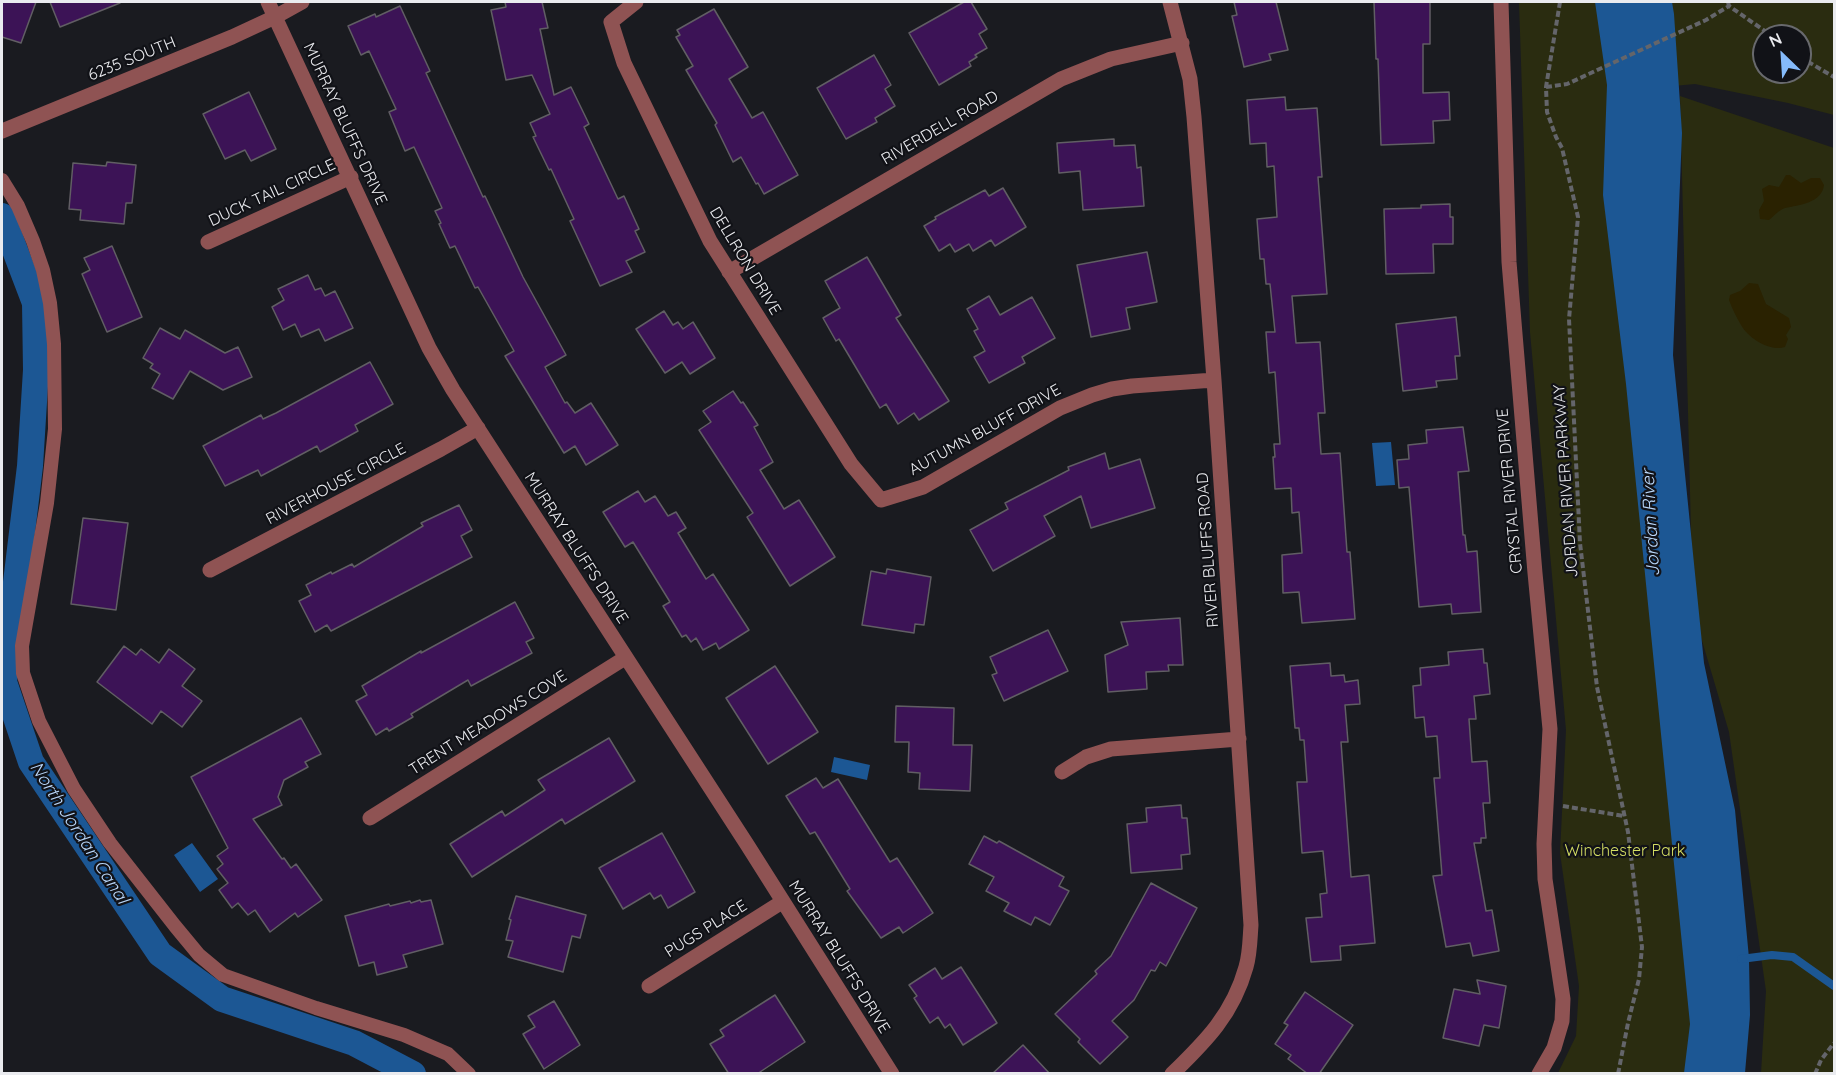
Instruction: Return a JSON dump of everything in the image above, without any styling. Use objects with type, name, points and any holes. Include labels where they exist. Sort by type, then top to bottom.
[{"type":"street","name":"MURRAY BLUFFS DRIVE","points":[[268,2],[429,348],[892,1074]]},
{"type":"street","name":"6235 SOUTH","points":[[2,131],[275,17],[302,2]]},
{"type":"street","name":"DELLRON DRIVE","points":[[636,2],[611,22],[624,63],[675,171],[710,241],[729,272],[851,464],[881,501]]},
{"type":"street","name":"RIVER BLUFFS ROAD","points":[[1170,2],[1190,79],[1194,117],[1251,925],[1246,966],[1232,1004],[1210,1036],[1172,1074]]},
{"type":"street","name":"CRYSTAL RIVER DRIVE","points":[[1501,2],[1509,262],[1550,729],[1545,802],[1545,879],[1563,999],[1562,1020],[1554,1048],[1539,1074]]},
{"type":"street","name":"RIVERDELL ROAD","points":[[729,272],[1061,79],[1110,59],[1182,43]]},
{"type":"street","name":"DUCK TAIL CIRCLE","points":[[208,242],[351,177]]},
{"type":"street","name":"AUTUMN BLUFF DRIVE","points":[[881,501],[923,487],[1060,408],[1092,394],[1122,387],[1214,380]]},
{"type":"street","name":"RIVERHOUSE CIRCLE","points":[[210,570],[478,428]]},
{"type":"street","name":"TRENT MEADOWS COVE","points":[[370,818],[625,658]]},
{"type":"street","points":[[1062,772],[1086,757],[1112,748],[1239,740]]},
{"type":"street","name":"PUGS PLACE","points":[[649,986],[782,902]]},
{"type":"lane","points":[[2,180],[18,206],[43,270],[54,344],[55,429],[47,503],[22,646],[23,672],[39,721],[74,789],[110,843],[168,917],[199,955],[224,975],[316,1008],[404,1035],[447,1054],[469,1074]]},
{"type":"path","name":"JORDAN RIVER PARKWAY","points":[[1560,2],[1546,87],[1548,112],[1562,148],[1578,217],[1569,319],[1580,543],[1597,687],[1628,832],[1642,947],[1639,979],[1618,1074]]},
{"type":"path","points":[[1546,87],[1567,84],[1706,20],[1728,4],[1756,24]]},
{"type":"path","points":[[1812,64],[1834,77]]},
{"type":"path","points":[[1545,802],[1579,810],[1624,816]]},
{"type":"path","points":[[1815,1074],[1821,1060],[1834,1043]]},
{"type":"green space","name":"Winchester Park","points":[[1519,2],[1834,2],[1834,115],[1695,84],[1641,89],[1700,1073],[1558,1073],[1576,1036],[1579,986],[1560,853],[1566,730],[1530,332]]},
{"type":"green space","points":[[1680,96],[1834,148],[1834,1073],[1761,1073],[1766,991],[1729,732],[1693,610]]},
{"type":"sand","points":[[1786,175],[1790,175],[1801,183],[1811,178],[1820,178],[1824,185],[1822,191],[1819,196],[1809,202],[1783,209],[1769,220],[1760,219],[1759,210],[1764,201],[1762,189],[1769,185],[1779,187]]},
{"type":"sand","points":[[1749,283],[1758,284],[1766,304],[1789,318],[1791,327],[1786,335],[1788,339],[1785,347],[1773,348],[1760,343],[1744,330],[1739,322],[1729,300],[1730,295],[1740,291]]},
{"type":"water","name":"Jordan River","points":[[1595,2],[1672,2],[1674,14],[1682,133],[1673,355],[1704,663],[1735,810],[1749,958],[1750,1015],[1745,1073],[1684,1073],[1690,1024],[1626,384],[1603,195],[1607,85]]},
{"type":"water","points":[[1391,442],[1395,485],[1376,486],[1372,443]]},
{"type":"water","points":[[834,757],[870,765],[867,780],[831,772]]},
{"type":"water","points":[[192,843],[218,879],[200,892],[174,855]]},
{"type":"building","points":[[2,2],[36,2],[21,43],[2,37]]},
{"type":"building","points":[[50,2],[120,2],[120,3],[60,27]]},
{"type":"building","points":[[505,2],[542,2],[548,28],[540,29],[554,95],[571,87],[589,124],[584,127],[618,199],[624,196],[639,229],[635,231],[645,252],[626,261],[632,272],[600,286],[570,221],[574,219],[533,137],[536,136],[530,123],[550,114],[532,75],[506,80],[491,10],[506,7]]},
{"type":"building","points":[[964,2],[971,2],[987,29],[979,34],[987,48],[975,55],[977,57],[969,62],[971,66],[939,85],[909,33]]},
{"type":"building","points":[[1234,2],[1276,2],[1288,50],[1269,54],[1271,60],[1244,67],[1232,16],[1237,15]]},
{"type":"building","points":[[1374,2],[1430,2],[1430,44],[1423,44],[1423,93],[1449,92],[1450,120],[1433,121],[1434,143],[1381,145]]},
{"type":"building","points":[[400,6],[430,71],[426,73],[483,197],[485,196],[523,277],[566,355],[545,367],[565,403],[567,402],[575,413],[591,403],[618,445],[586,465],[575,446],[564,453],[505,356],[514,351],[478,287],[475,288],[455,246],[450,248],[435,211],[442,208],[414,147],[405,151],[389,112],[396,109],[369,51],[361,55],[348,26]]},
{"type":"building","points":[[714,9],[748,67],[729,79],[752,118],[763,112],[798,175],[764,194],[741,157],[733,162],[715,125],[717,123],[686,70],[693,66],[676,37],[680,35],[677,30]]},
{"type":"building","points":[[874,55],[891,85],[885,89],[895,106],[875,118],[877,122],[846,139],[817,88]]},
{"type":"building","points":[[249,92],[276,149],[251,161],[245,150],[225,159],[203,114]]},
{"type":"building","points":[[1285,97],[1286,110],[1317,108],[1322,177],[1318,177],[1327,294],[1292,296],[1296,343],[1320,342],[1325,413],[1318,413],[1321,454],[1340,453],[1347,552],[1350,552],[1355,619],[1302,623],[1299,592],[1283,593],[1282,555],[1302,553],[1299,512],[1292,513],[1291,488],[1275,489],[1274,444],[1280,444],[1275,372],[1269,373],[1266,332],[1275,332],[1270,284],[1266,284],[1264,259],[1260,259],[1257,219],[1277,217],[1274,166],[1267,167],[1266,143],[1250,144],[1247,100]]},
{"type":"building","points":[[1114,139],[1114,146],[1135,145],[1137,168],[1141,167],[1144,206],[1083,210],[1080,171],[1059,173],[1057,143]]},
{"type":"building","points":[[107,162],[136,165],[132,203],[126,203],[124,224],[80,220],[81,210],[69,209],[73,163],[106,166]]},
{"type":"building","points":[[1003,188],[1026,227],[995,246],[991,240],[973,251],[969,244],[955,252],[950,244],[939,251],[924,226],[936,219],[935,217],[985,190],[989,196]]},
{"type":"building","points":[[1450,204],[1450,217],[1453,217],[1453,244],[1433,244],[1434,273],[1386,274],[1384,209]]},
{"type":"building","points":[[112,246],[142,317],[107,332],[82,274],[90,270],[84,258]]},
{"type":"building","points":[[1147,252],[1157,302],[1126,308],[1130,329],[1091,337],[1077,265]]},
{"type":"building","points":[[867,257],[901,315],[896,318],[949,401],[919,420],[914,413],[898,424],[886,404],[880,408],[839,339],[836,341],[823,318],[840,308],[825,281]]},
{"type":"building","points":[[308,275],[315,290],[321,288],[325,296],[335,291],[353,328],[325,341],[319,329],[301,337],[295,324],[283,330],[272,307],[284,300],[278,289]]},
{"type":"building","points":[[989,296],[1000,315],[1032,297],[1055,338],[1022,357],[1025,363],[989,383],[974,357],[985,351],[974,331],[978,329],[967,309]]},
{"type":"building","points":[[664,311],[673,325],[678,322],[683,329],[693,322],[715,358],[690,374],[682,362],[665,373],[636,329]]},
{"type":"building","points":[[1456,317],[1460,356],[1455,356],[1457,379],[1436,381],[1437,387],[1403,391],[1396,324]]},
{"type":"building","points":[[160,328],[180,339],[185,330],[225,353],[238,347],[252,377],[223,390],[190,371],[173,399],[152,388],[160,374],[150,368],[153,364],[143,358]]},
{"type":"building","points":[[370,362],[393,404],[355,425],[358,431],[320,452],[317,446],[261,476],[258,470],[225,486],[203,446],[261,415],[263,419],[276,413]]},
{"type":"building","points":[[733,391],[758,425],[754,427],[773,462],[760,470],[784,509],[799,500],[835,557],[790,586],[747,517],[753,513],[699,430],[711,422],[703,411]]},
{"type":"building","points":[[1463,427],[1469,471],[1458,472],[1463,535],[1465,535],[1467,552],[1477,551],[1481,612],[1452,614],[1451,604],[1419,607],[1409,487],[1399,488],[1397,460],[1409,459],[1408,445],[1427,443],[1426,430]]},
{"type":"building","points":[[1105,453],[1109,469],[1140,459],[1155,508],[1091,528],[1081,496],[1044,516],[1055,536],[993,571],[970,530],[1008,509],[1005,503],[1069,470],[1068,467]]},
{"type":"building","points":[[638,491],[645,502],[655,496],[668,516],[676,512],[686,528],[678,533],[706,579],[713,574],[749,630],[719,649],[716,643],[703,650],[696,638],[691,642],[686,635],[682,637],[663,606],[670,602],[633,542],[625,547],[603,512]]},
{"type":"building","points":[[459,505],[472,530],[461,536],[472,557],[331,631],[327,625],[315,632],[299,601],[311,595],[306,585],[352,564],[354,567],[423,526],[421,523]]},
{"type":"building","points":[[83,518],[128,523],[116,610],[71,604]]},
{"type":"building","points":[[887,569],[931,577],[924,625],[915,624],[914,633],[862,625],[871,571],[886,574]]},
{"type":"building","points":[[515,602],[534,638],[526,642],[532,653],[471,686],[468,680],[411,714],[413,717],[389,731],[387,728],[376,735],[356,701],[367,695],[362,686],[421,651],[421,653]]},
{"type":"building","points":[[1180,618],[1183,665],[1168,665],[1169,671],[1146,672],[1147,689],[1108,692],[1105,655],[1128,645],[1121,622]]},
{"type":"building","points":[[1048,630],[1068,671],[1004,701],[992,675],[997,673],[990,657]]},
{"type":"building","points":[[124,646],[136,655],[141,649],[159,663],[169,649],[195,669],[182,686],[202,701],[182,727],[161,711],[152,724],[97,682]]},
{"type":"building","points":[[1483,649],[1484,663],[1487,663],[1490,694],[1474,696],[1476,719],[1469,719],[1472,762],[1487,761],[1490,803],[1483,803],[1486,838],[1481,838],[1481,843],[1474,843],[1486,911],[1492,910],[1499,951],[1473,956],[1470,943],[1446,947],[1433,876],[1442,875],[1434,778],[1440,778],[1437,736],[1426,737],[1424,717],[1415,718],[1413,686],[1421,685],[1420,668],[1449,665],[1448,652]]},
{"type":"building","points":[[1330,663],[1331,676],[1344,675],[1345,682],[1358,680],[1360,704],[1345,705],[1348,742],[1341,742],[1351,877],[1369,875],[1375,943],[1340,946],[1341,960],[1311,962],[1306,918],[1322,917],[1320,894],[1327,893],[1323,851],[1302,853],[1297,782],[1307,782],[1304,740],[1300,740],[1299,728],[1295,728],[1290,666]]},
{"type":"building","points":[[775,666],[818,732],[768,764],[726,698]]},
{"type":"building","points":[[896,706],[954,708],[953,745],[972,745],[970,791],[919,789],[920,773],[908,772],[909,742],[895,742]]},
{"type":"building","points":[[301,718],[321,754],[305,762],[308,767],[284,780],[278,797],[282,805],[253,819],[282,859],[284,858],[291,868],[296,864],[322,900],[298,917],[295,913],[270,932],[255,910],[248,915],[238,903],[232,908],[219,890],[228,883],[217,869],[223,864],[217,856],[228,848],[191,777]]},
{"type":"building","points":[[609,738],[635,781],[565,824],[562,819],[472,877],[450,844],[502,811],[505,816],[545,790],[538,780]]},
{"type":"building","points":[[816,778],[823,788],[838,779],[890,862],[897,858],[933,913],[903,933],[899,927],[881,938],[847,891],[850,889],[815,832],[810,834],[786,796]]},
{"type":"building","points":[[1181,805],[1182,818],[1187,818],[1190,854],[1181,855],[1182,869],[1131,873],[1127,824],[1147,822],[1146,808]]},
{"type":"building","points":[[662,833],[695,892],[668,908],[661,895],[654,899],[650,893],[623,909],[599,868]]},
{"type":"building","points":[[984,836],[997,843],[999,841],[1064,877],[1059,886],[1069,891],[1050,925],[1035,917],[1031,925],[1004,911],[1009,903],[986,891],[994,877],[969,864]]},
{"type":"building","points":[[1151,883],[1197,908],[1166,966],[1160,962],[1155,971],[1151,970],[1134,1000],[1112,1021],[1128,1037],[1100,1064],[1078,1042],[1080,1039],[1055,1014],[1097,974],[1095,971],[1111,956]]},
{"type":"building","points":[[516,896],[586,915],[580,938],[572,936],[563,972],[508,957],[513,941],[506,940]]},
{"type":"building","points":[[420,900],[421,902],[431,900],[443,944],[403,955],[407,967],[377,975],[374,962],[359,966],[345,916],[389,904],[390,906]]},
{"type":"building","points":[[961,967],[997,1023],[963,1045],[950,1024],[945,1028],[938,1017],[930,1023],[914,998],[917,996],[909,985],[935,968],[942,979]]},
{"type":"building","points":[[1477,980],[1506,986],[1499,1028],[1484,1025],[1479,1046],[1443,1038],[1454,989],[1480,994]]},
{"type":"building","points":[[1305,992],[1353,1025],[1319,1074],[1308,1074],[1288,1059],[1291,1055],[1275,1044],[1288,1025],[1284,1023]]},
{"type":"building","points":[[775,995],[805,1042],[757,1074],[729,1074],[710,1044],[724,1036],[720,1030]]},
{"type":"building","points":[[554,1001],[580,1045],[544,1069],[523,1034],[535,1027],[528,1016]]},
{"type":"building","points":[[1023,1045],[1050,1074],[992,1074]]},
{"type":"waterway","name":"North Jordan Canal","points":[[2,216],[35,303],[36,370],[30,466],[4,682],[31,762],[160,954],[222,999],[354,1043],[413,1074]]},
{"type":"waterway","points":[[1741,959],[1772,955],[1793,957],[1834,986]]}]
